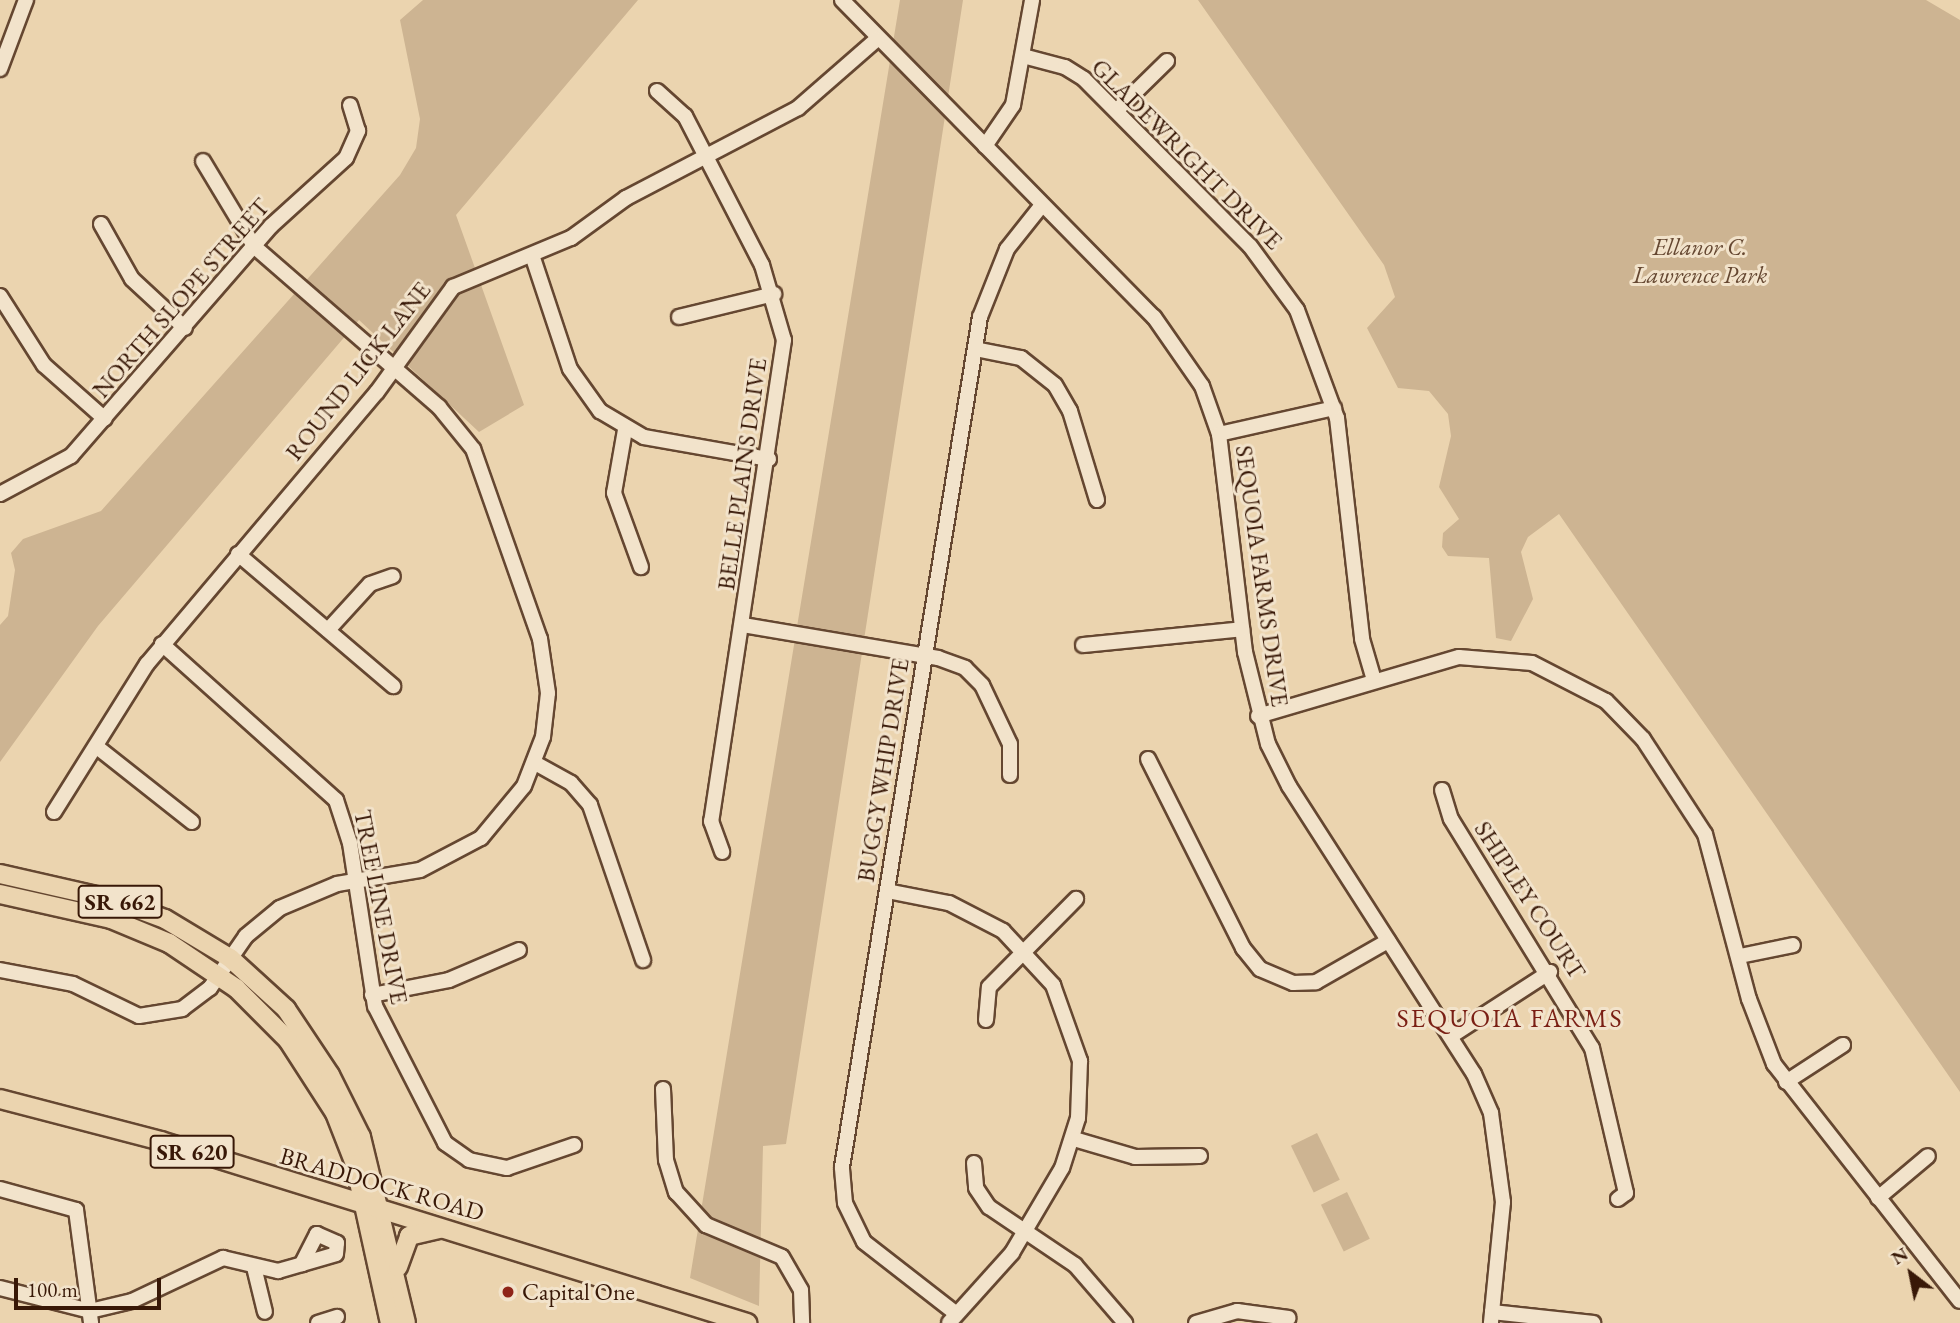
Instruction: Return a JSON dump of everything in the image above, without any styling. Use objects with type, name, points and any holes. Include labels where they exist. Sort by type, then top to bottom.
[{"type":"main road","name":"SR 662","points":[[0,874],[139,909],[230,958],[286,1009],[330,1075],[360,1138],[382,1210],[406,1323]]},
{"type":"main road","name":"SR 662","points":[[0,894],[121,922],[218,975],[264,1014],[312,1072],[355,1164],[390,1323]]},
{"type":"main road","name":"BRADDOCK ROAD","points":[[0,1099],[450,1229],[747,1323]]},
{"type":"main road","points":[[397,1278],[409,1236],[450,1229]]},
{"type":"street","points":[[0,69],[26,0]]},
{"type":"street","name":"SEQUOIA FARMS DRIVE","points":[[842,0],[877,39],[1175,341],[1202,386],[1219,434],[1242,629],[1258,716],[1289,786],[1451,1036],[1484,1094],[1501,1154],[1503,1202],[1492,1318]]},
{"type":"street","points":[[985,146],[1013,105],[1032,0]]},
{"type":"street","name":"ROUND LICK LANE","points":[[54,813],[162,644],[396,368],[453,287],[532,255],[811,100],[877,39]]},
{"type":"street","name":"GLADEWRIGHT DRIVE","points":[[1023,56],[1073,71],[1117,110],[1276,279],[1308,333],[1334,408],[1362,639],[1374,680]]},
{"type":"street","points":[[1117,110],[1167,61]]},
{"type":"street","name":"BELLE PLAINS DRIVE","points":[[657,91],[681,109],[774,294],[784,357],[711,821],[722,852]]},
{"type":"street","name":"NORTH SLOPE STREET","points":[[0,494],[60,465],[105,419],[254,246],[352,150],[358,131],[350,104]]},
{"type":"street","points":[[0,970],[73,984],[112,1007],[146,1016],[182,1009],[218,975],[230,958],[280,908],[320,889],[420,870],[468,847],[510,807],[535,763],[546,720],[546,665],[486,477],[454,424],[396,368],[254,246],[203,161]]},
{"type":"street","name":"BUGGY WHIP DRIVE","points":[[952,1318],[874,1254],[855,1227],[844,1194],[843,1158],[975,349],[997,268],[1042,205]]},
{"type":"street","points":[[101,224],[132,279],[185,328]]},
{"type":"street","points":[[532,255],[574,378],[600,411],[625,430],[769,459]]},
{"type":"street","points":[[679,317],[774,294]]},
{"type":"street","points":[[0,296],[44,365],[105,419]]},
{"type":"street","points":[[975,349],[1021,358],[1055,385],[1070,411],[1097,500]]},
{"type":"street","points":[[1219,434],[1334,408]]},
{"type":"street","points":[[625,430],[614,492],[642,567]]},
{"type":"street","points":[[239,554],[393,687]]},
{"type":"street","points":[[328,630],[370,584],[393,576]]},
{"type":"street","points":[[743,625],[925,656],[965,668],[982,685],[1010,744],[1010,775]]},
{"type":"street","points":[[1083,645],[1242,629]]},
{"type":"street","name":"TREE LINE DRIVE","points":[[162,644],[331,792],[345,820],[372,995],[394,1053],[440,1136],[458,1155],[507,1168],[574,1144]]},
{"type":"street","points":[[1258,716],[1459,657],[1508,659],[1552,669],[1606,701],[1643,739],[1705,834],[1758,1029],[1786,1082],[1960,1301]]},
{"type":"street","points":[[97,747],[192,822]]},
{"type":"street","points":[[1148,759],[1243,948],[1260,969],[1293,983],[1316,982],[1388,941]]},
{"type":"street","points":[[535,763],[571,783],[590,805],[643,960]]},
{"type":"street","name":"SHIPLEY COURT","points":[[1442,790],[1451,819],[1550,972],[1595,1058],[1622,1196]]},
{"type":"street","points":[[887,891],[967,910],[1025,950],[1053,985],[1075,1035],[1081,1090],[1074,1139],[1026,1233],[952,1318]]},
{"type":"street","points":[[986,1020],[989,987],[1076,899]]},
{"type":"street","points":[[1740,956],[1793,945]]},
{"type":"street","points":[[372,995],[449,980],[519,950]]},
{"type":"street","points":[[1451,1036],[1550,972]]},
{"type":"street","points":[[1786,1082],[1843,1045]]},
{"type":"street","points":[[663,1089],[666,1160],[676,1192],[706,1225],[782,1257],[801,1290],[802,1323]]},
{"type":"street","points":[[1074,1139],[1135,1157],[1199,1156]]},
{"type":"street","points":[[1878,1198],[1928,1156]]},
{"type":"street","points":[[974,1163],[983,1201],[1075,1265],[1125,1323]]},
{"type":"street","points":[[0,1189],[76,1209],[91,1317]]},
{"type":"street","points":[[0,1288],[91,1317],[132,1301],[223,1258],[278,1271],[302,1264]]},
{"type":"street","points":[[254,1267],[265,1312]]},
{"type":"street","points":[[1196,1323],[1237,1311],[1289,1318]]},
{"type":"street","points":[[318,1323],[337,1317]]},
{"type":"street","points":[[1492,1318],[1593,1323]]},
{"type":"green space","points":[[423,0],[638,0],[456,215],[524,405],[479,432],[359,320],[98,626],[0,762],[0,625],[8,616],[15,570],[11,553],[23,539],[101,511],[400,175],[416,148],[420,119],[400,20]]},
{"type":"green space","points":[[900,0],[963,0],[786,1144],[763,1146],[759,1306],[690,1278]]},
{"type":"green space","name":"Ellanor C. Lawrence Park","points":[[1198,0],[1926,0],[1960,20],[1960,1092],[1559,514],[1528,537],[1521,552],[1533,599],[1511,641],[1496,638],[1489,558],[1448,556],[1442,547],[1443,533],[1459,519],[1439,487],[1451,436],[1448,414],[1429,391],[1398,388],[1367,328],[1395,297],[1384,265]]},
{"type":"green space","points":[[1317,1133],[1340,1180],[1314,1192],[1291,1146]]},
{"type":"green space","points":[[1347,1192],[1370,1239],[1344,1251],[1321,1205]]},
{"type":"place","name":"Capital One","points":[[508,1292]]},
{"type":"district","name":"SEQUOIA FARMS","points":[[1510,1019]]}]
